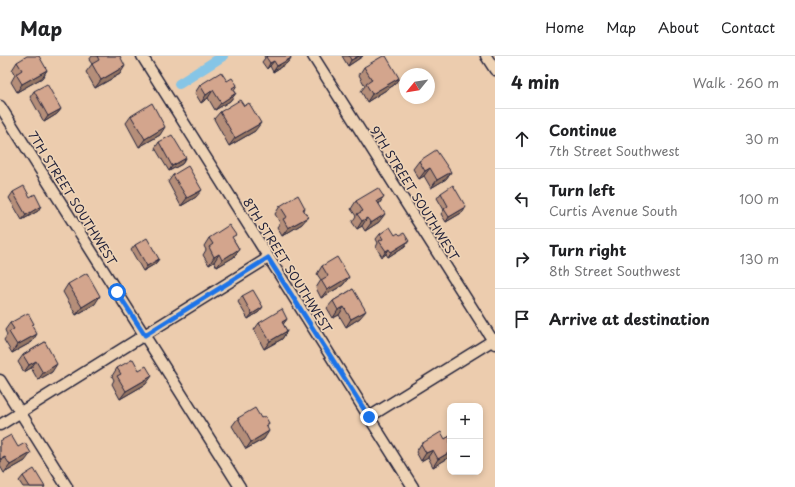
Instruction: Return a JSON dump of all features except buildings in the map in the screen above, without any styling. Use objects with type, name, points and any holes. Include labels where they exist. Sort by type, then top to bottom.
[{"type":"street","name":"8TH STREET SOUTHWEST","points":[[142,56],[413,487]]},
{"type":"street","name":"9TH STREET SOUTHWEST","points":[[313,56],[494,341]]},
{"type":"street","points":[[486,56],[495,70]]},
{"type":"street","name":"7TH STREET SOUTHWEST","points":[[0,106],[240,487]]},
{"type":"street","points":[[0,426],[268,258]]},
{"type":"street","points":[[369,417],[494,341]]},
{"type":"street","points":[[0,380],[67,487]]},
{"type":"waterway","points":[[179,84],[223,56]]},
{"type":"route","points":[[117,292],[145,335],[268,258],[369,417]]}]
